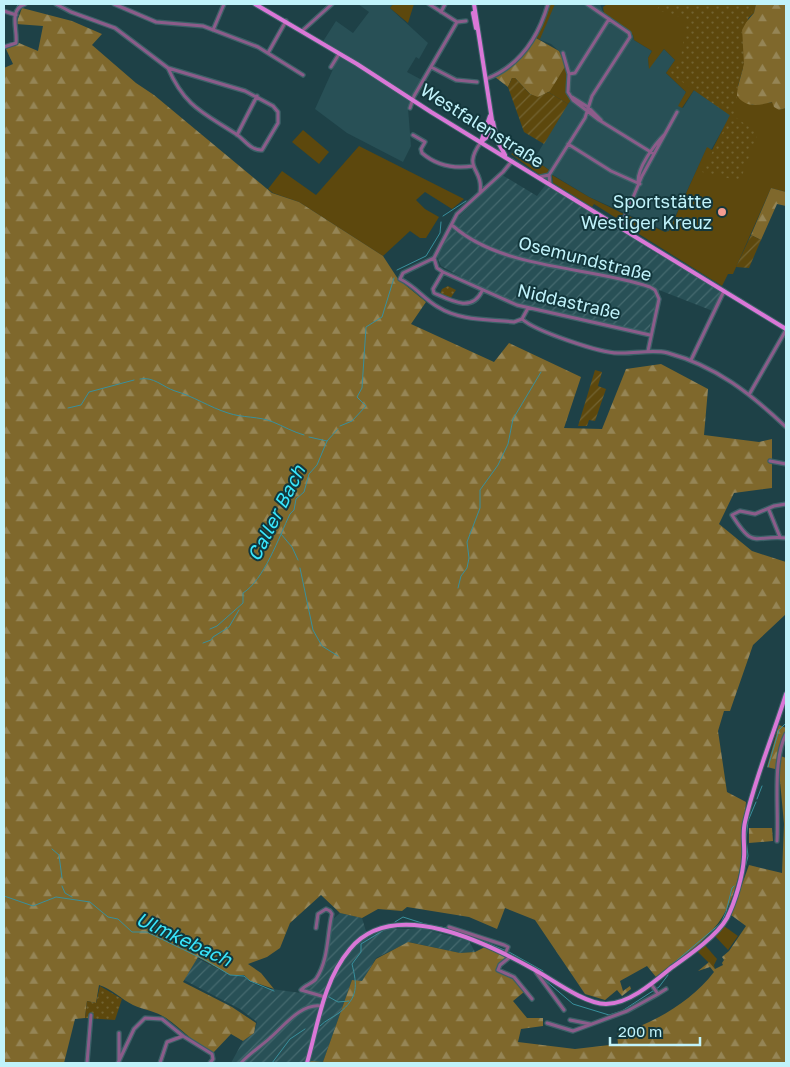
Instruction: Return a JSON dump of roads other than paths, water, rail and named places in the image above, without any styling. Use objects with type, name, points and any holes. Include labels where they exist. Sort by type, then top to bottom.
[{"type":"main road","name":"Westfalenstraße","points":[[255,4],[286,21],[786,328]]},
{"type":"main road","points":[[473,4],[492,120],[497,140],[506,157]]},
{"type":"main road","points":[[481,142],[491,111]]},
{"type":"main road","points":[[481,142],[487,137],[492,120]]},
{"type":"main road","points":[[307,1063],[321,1006],[349,950],[364,936],[387,925],[404,925],[447,932],[505,954],[592,1001],[603,1004],[620,1001],[652,985],[713,933],[728,915],[744,862],[745,821],[786,694]]},
{"type":"street","points":[[4,47],[17,41],[16,15],[19,7],[25,4]]},
{"type":"street","points":[[56,4],[115,28],[168,68],[257,96],[273,106],[279,119],[264,147],[257,150],[237,134],[195,108],[180,89],[168,68]]},
{"type":"street","points":[[114,4],[156,22],[203,26],[268,53],[303,75]]},
{"type":"street","points":[[212,30],[224,4]]},
{"type":"street","points":[[302,31],[332,4]]},
{"type":"street","points":[[429,4],[457,22],[466,21]]},
{"type":"street","points":[[441,12],[445,4]]},
{"type":"street","points":[[485,80],[504,71],[529,48],[538,33],[548,4]]},
{"type":"street","points":[[550,184],[549,175],[587,112],[592,96],[630,36],[629,33],[587,4]]},
{"type":"street","points":[[4,12],[16,15]]},
{"type":"street","points":[[569,74],[575,73],[609,19]]},
{"type":"street","points":[[268,53],[286,21]]},
{"type":"street","points":[[410,108],[412,99],[457,22]]},
{"type":"street","points":[[563,53],[569,74],[568,90],[572,97],[587,112],[652,153]]},
{"type":"street","points":[[331,67],[339,54]]},
{"type":"street","points":[[430,68],[456,80],[477,82]]},
{"type":"street","points":[[237,134],[257,96]]},
{"type":"street","points":[[572,97],[588,107],[601,121]]},
{"type":"street","points":[[621,226],[639,183],[637,177],[667,132],[677,112]]},
{"type":"street","points":[[414,135],[425,142],[421,149],[422,153],[435,162],[454,168],[473,166]]},
{"type":"street","points":[[478,195],[482,182],[473,166],[471,157],[481,142]]},
{"type":"street","points":[[568,144],[619,175],[639,183]]},
{"type":"street","points":[[512,161],[503,172],[457,214],[452,222],[453,226],[434,258],[403,272],[399,277],[437,307],[456,316],[514,322],[522,319],[528,308]]},
{"type":"street","points":[[540,178],[549,175]]},
{"type":"street","points":[[482,182],[490,184]]},
{"type":"street","name":"Osemundstraße","points":[[453,226],[487,247],[535,261],[650,286],[655,290],[659,299],[648,351]]},
{"type":"street","points":[[434,258],[437,268],[443,272],[433,289],[434,293],[459,303],[466,303],[476,300],[482,291]]},
{"type":"street","name":"Niddastraße","points":[[443,272],[482,291],[528,308],[650,335]]},
{"type":"street","points":[[691,360],[724,290]]},
{"type":"street","points":[[522,319],[562,339],[605,351],[624,353],[666,352],[691,360],[750,394],[786,427]]},
{"type":"street","points":[[750,394],[786,328]]},
{"type":"street","points":[[770,461],[786,464]]},
{"type":"street","points":[[786,504],[774,506],[769,510],[755,514],[740,511],[732,515],[742,532],[749,537],[758,540],[786,538]]},
{"type":"street","points":[[769,510],[774,517],[780,537]]},
{"type":"street","points":[[777,841],[778,765],[782,742],[786,734]]},
{"type":"street","points":[[316,928],[318,914],[330,910],[332,915],[325,956],[316,978],[301,990],[325,998]]},
{"type":"street","points":[[449,926],[504,945],[508,948],[505,954]]},
{"type":"street","points":[[510,957],[500,965],[498,970],[514,978],[532,999]]},
{"type":"street","points":[[535,970],[564,1010]]},
{"type":"street","points":[[652,985],[657,992]]},
{"type":"street","points":[[547,1023],[572,1031],[627,1011],[657,992],[666,989]]},
{"type":"street","points":[[241,1063],[253,1050],[268,1040],[292,1018],[312,1006],[321,1006]]},
{"type":"street","points":[[87,1063],[90,1015]]},
{"type":"street","points":[[118,1062],[134,1030],[145,1018],[152,1017],[162,1019],[183,1036],[212,1054],[213,1059],[210,1063]]},
{"type":"street","points":[[570,1020],[591,1024]]},
{"type":"street","points":[[118,1062],[119,1033]]},
{"type":"street","points":[[160,1063],[167,1042],[183,1036]]},
{"type":"waterway","name":"Caller Bach","points":[[443,216],[466,201]]},
{"type":"waterway","name":"Caller Bach","points":[[397,270],[426,256],[440,233],[441,222]]},
{"type":"waterway","name":"Caller Bach","points":[[340,426],[352,421],[366,406],[357,397],[362,388],[366,327],[382,317],[394,278]]},
{"type":"waterway","points":[[458,588],[461,576],[467,568],[469,558],[467,542],[480,508],[480,490],[498,465],[508,444],[513,419],[541,372]]},
{"type":"waterway","points":[[140,379],[154,380],[228,413],[268,420],[304,435]]},
{"type":"waterway","points":[[68,408],[81,405],[89,392],[134,380]]},
{"type":"waterway","name":"Caller Bach","points":[[210,629],[217,626],[243,603],[243,593],[251,587],[264,568],[290,514],[294,510],[296,499],[304,492],[309,474],[317,465],[327,441],[338,429]]},
{"type":"waterway","points":[[309,437],[327,441]]},
{"type":"waterway","points":[[281,534],[292,547],[298,560]]},
{"type":"waterway","points":[[300,568],[313,630],[322,646],[338,656]]},
{"type":"waterway","name":"Caller Bach","points":[[203,643],[211,640],[229,627],[239,610]]},
{"type":"waterway","points":[[768,767],[779,730],[786,723]]},
{"type":"waterway","points":[[757,799],[762,786]]},
{"type":"waterway","points":[[741,884],[748,856],[746,839],[748,821],[756,802]]},
{"type":"waterway","points":[[52,849],[59,855],[62,878]]},
{"type":"waterway","points":[[62,886],[65,893],[72,897]]},
{"type":"waterway","points":[[669,967],[721,923],[734,886]]},
{"type":"waterway","name":"Ulmkebach","points":[[4,896],[33,906],[56,897],[90,902],[108,917],[118,919],[132,932],[147,932],[207,961],[230,975],[244,976],[250,981],[274,991]]},
{"type":"waterway","points":[[395,922],[403,917],[451,929]]},
{"type":"waterway","points":[[320,1026],[339,1013],[350,1002],[355,990],[352,964],[361,952],[361,944],[384,930]]},
{"type":"waterway","points":[[466,934],[509,952],[543,971]]},
{"type":"waterway","points":[[545,980],[573,1004],[609,1015],[622,1011],[659,987],[668,975]]},
{"type":"waterway","points":[[329,997],[338,1002],[349,1001]]},
{"type":"waterway","points":[[272,1063],[290,1039],[305,1029]]},
{"type":"place","name":"Sportstätte Westiger Kreuz","points":[[722,212]]}]
